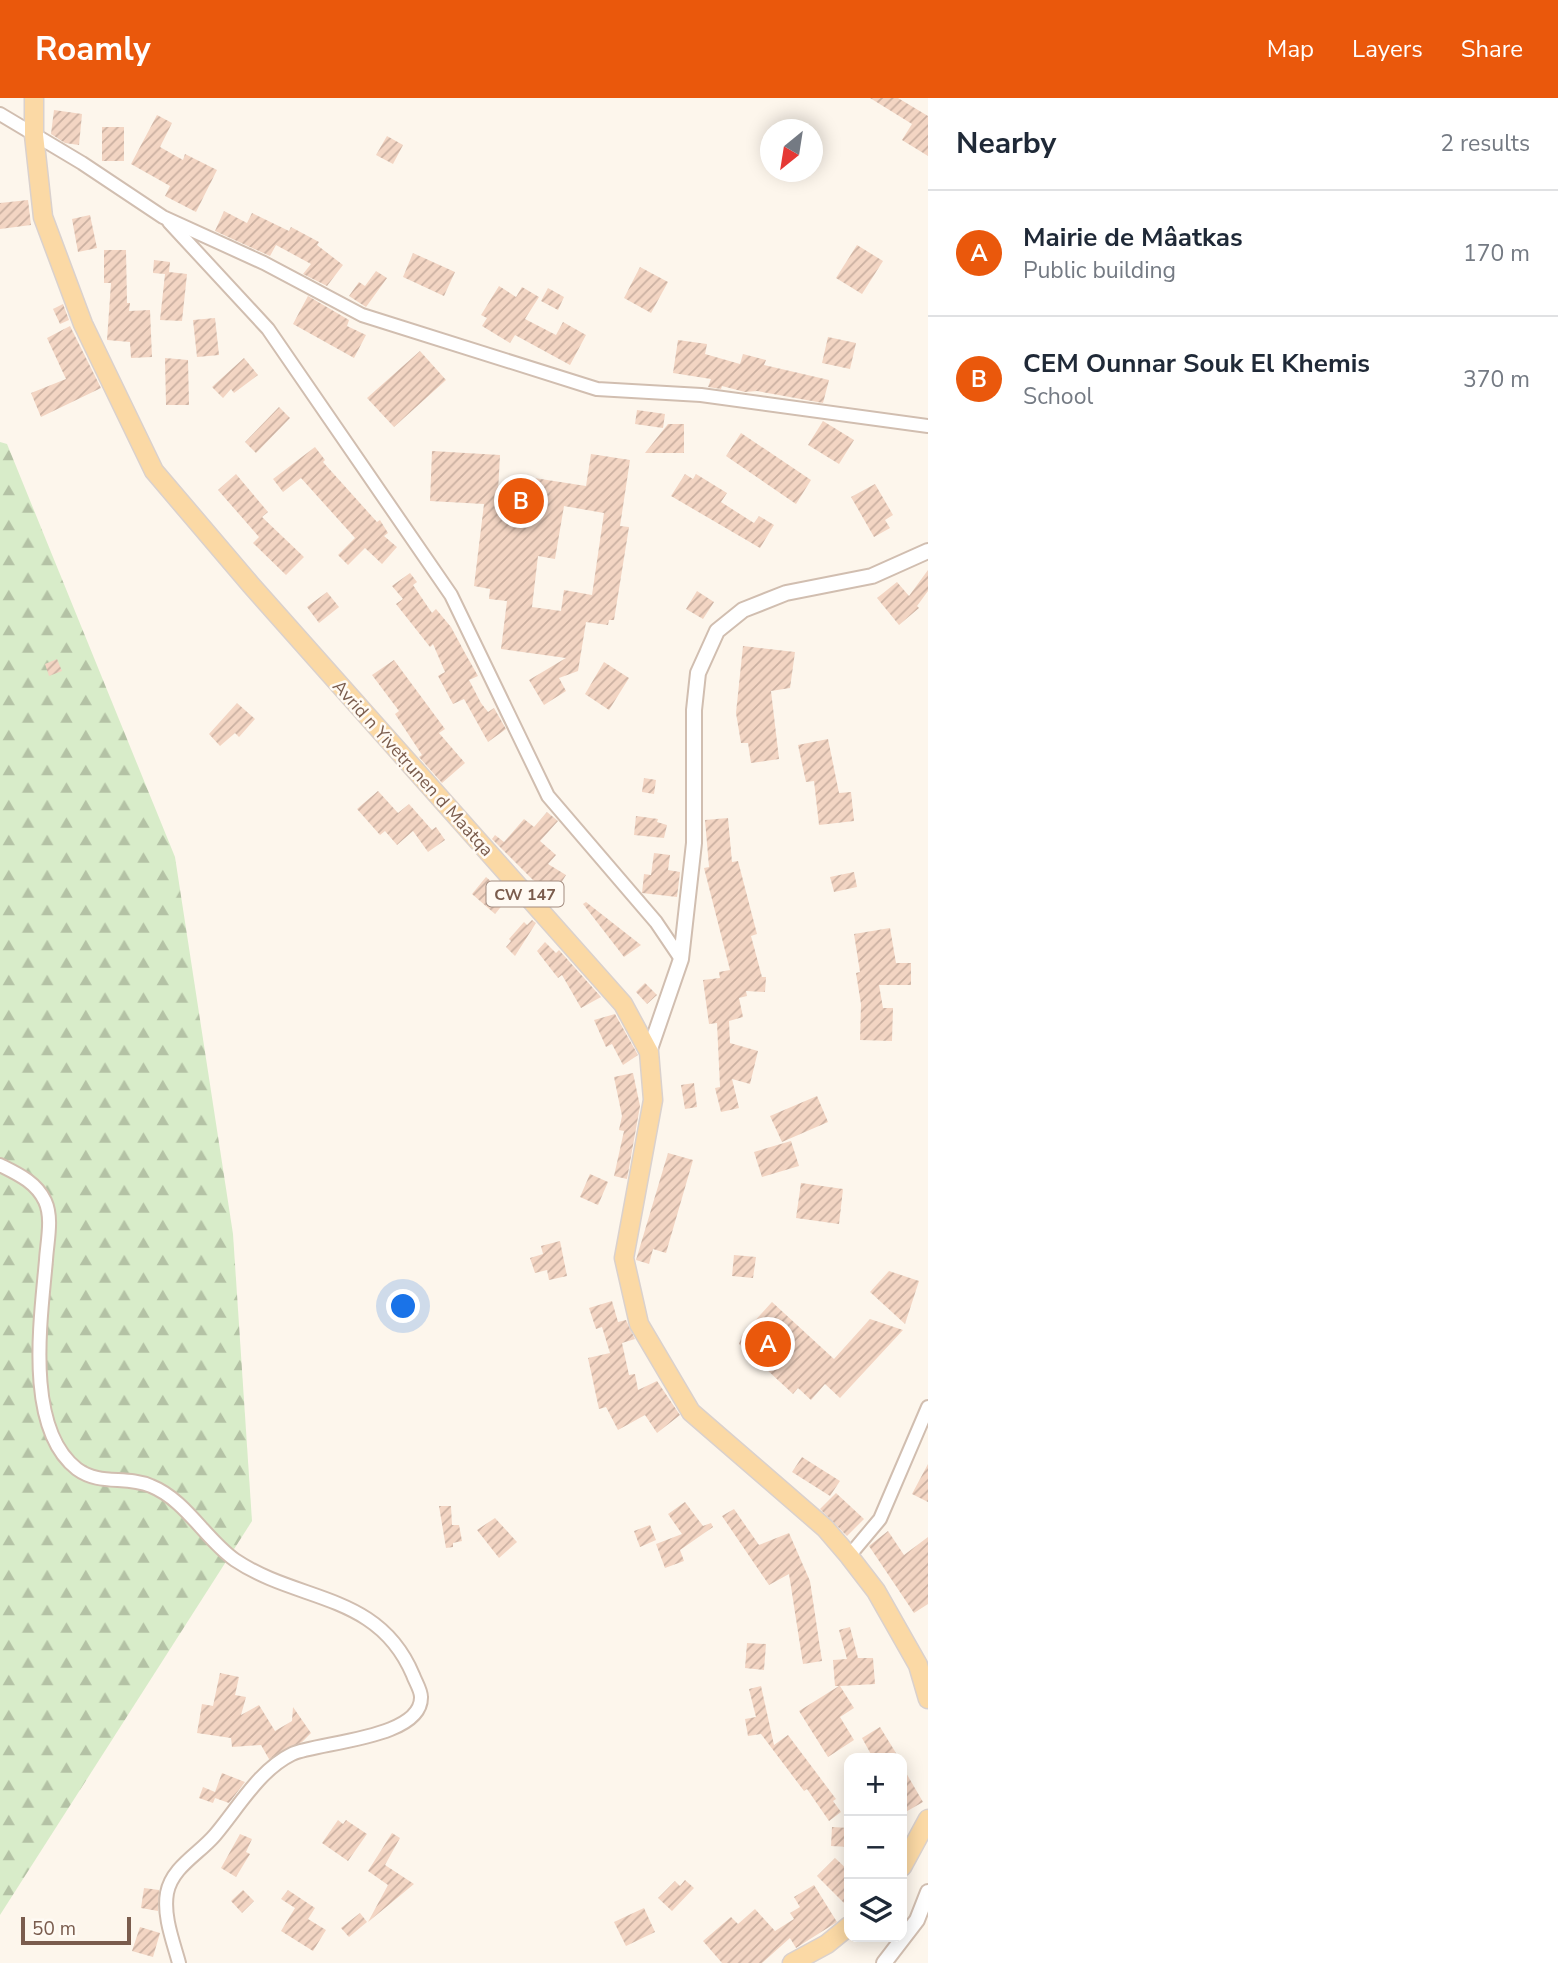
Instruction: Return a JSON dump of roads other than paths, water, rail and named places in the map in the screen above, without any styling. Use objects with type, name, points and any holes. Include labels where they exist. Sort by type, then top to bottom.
[{"type":"main road","name":"Avrid n Yivetṛunen d Maatqa","points":[[34,98],[34,135],[43,217],[83,324],[154,471],[259,595],[623,1004],[649,1052],[653,1100],[624,1258],[639,1324],[691,1412],[825,1528],[876,1591],[918,1665],[928,1699]]},
{"type":"main road","points":[[907,1858],[928,1819]]},
{"type":"main road","points":[[792,1963],[827,1944],[844,1930]]},
{"type":"street","points":[[0,114],[163,217],[264,263],[362,315],[597,389],[701,395],[928,426]]},
{"type":"street","points":[[163,217],[276,340],[451,595],[548,796],[656,922],[681,959]]},
{"type":"street","points":[[649,1052],[681,959],[694,843],[694,710],[698,673],[717,631],[743,610],[786,593],[872,576],[928,551]]},
{"type":"street","points":[[0,1165],[30,1181],[47,1208],[39,1359],[47,1422],[60,1450],[77,1468],[94,1478],[151,1486],[178,1504],[231,1557],[264,1578],[356,1609],[382,1629],[408,1663],[422,1696],[419,1705],[404,1721],[376,1735],[293,1754],[256,1785],[213,1837],[172,1879],[167,1894],[167,1921],[179,1963]]},
{"type":"street","points":[[849,1556],[880,1520],[928,1407]]},
{"type":"street","points":[[884,1963],[917,1920],[928,1892]]},
{"type":"place","name":"CEM Ounnar Souk El Khemis","points":[[521,501]]},
{"type":"place","name":"Mairie de Mâatkas","points":[[768,1344]]}]
